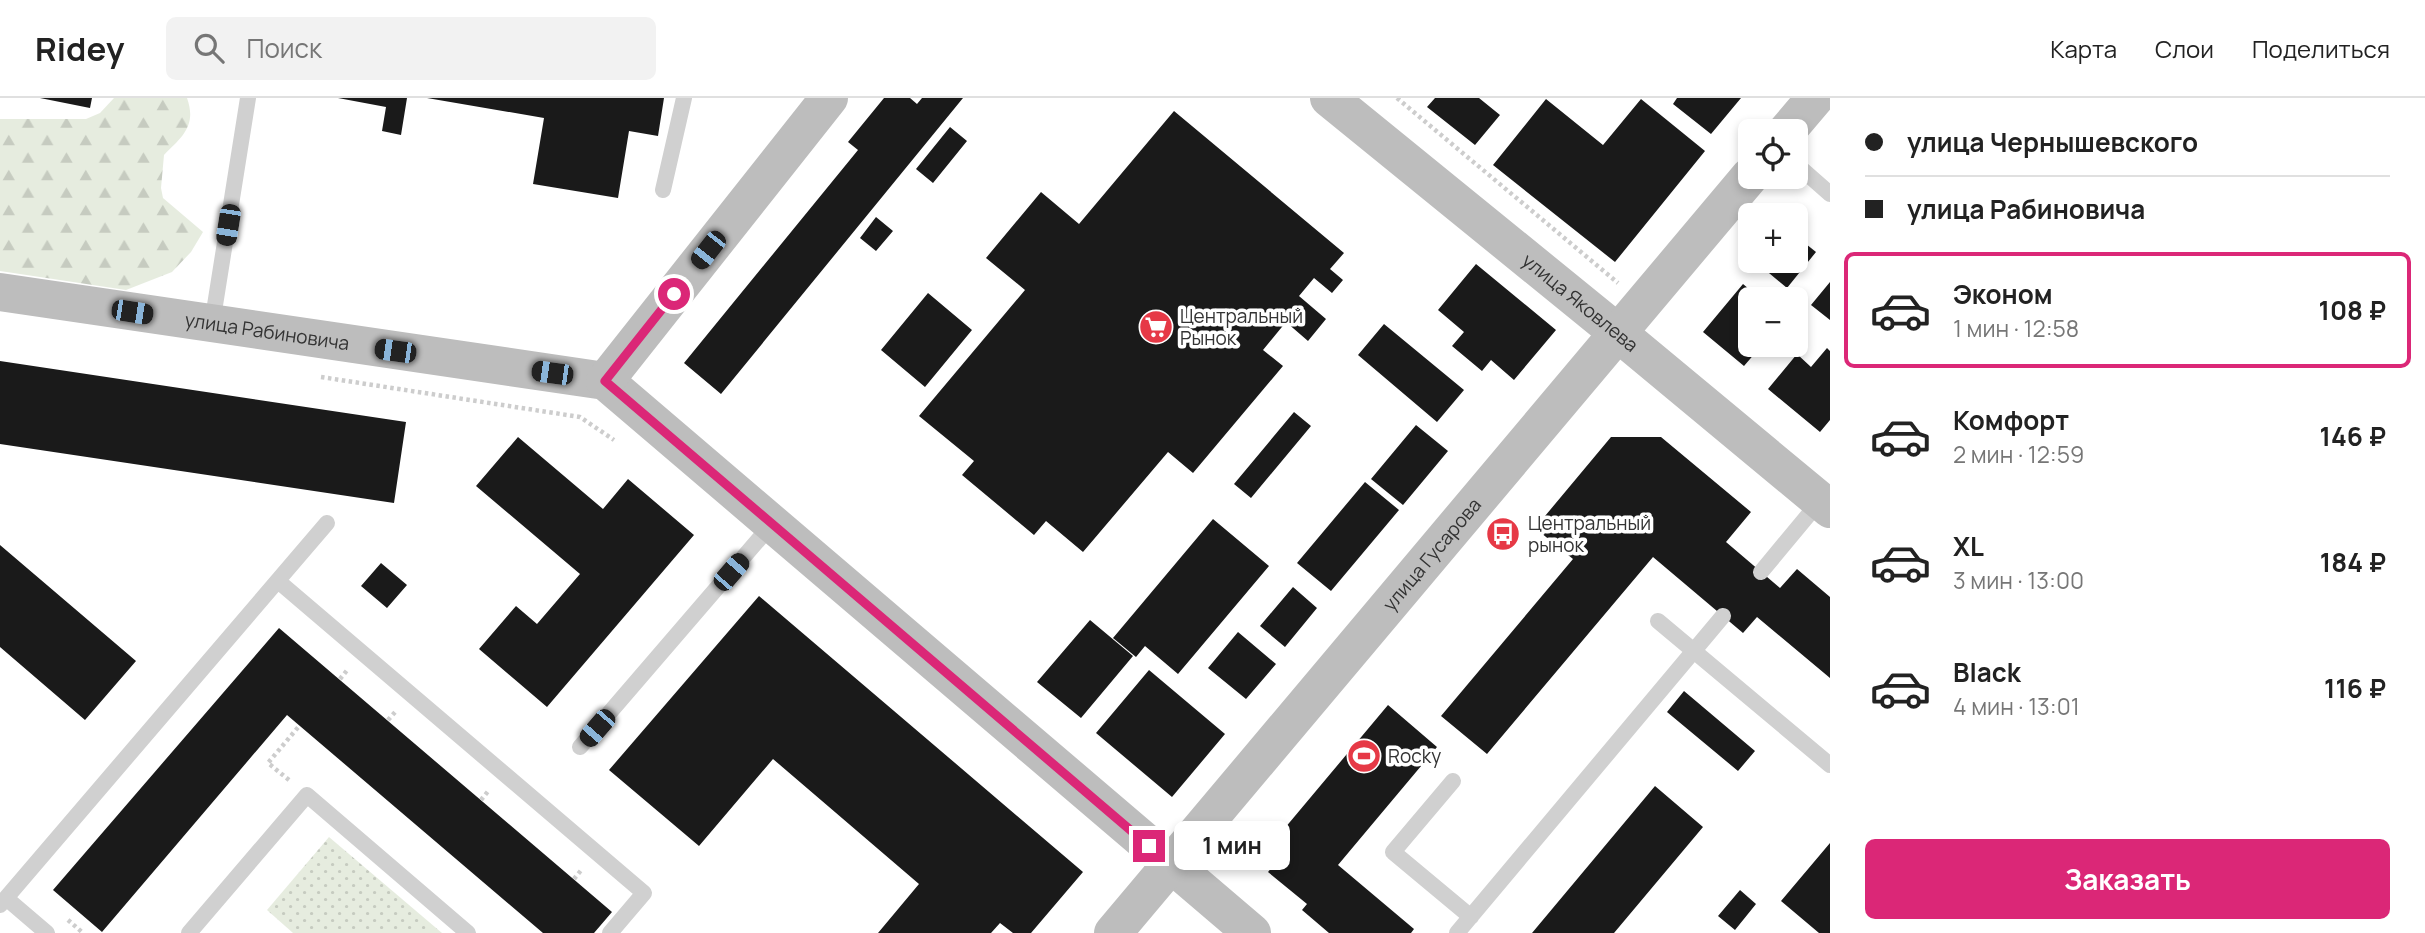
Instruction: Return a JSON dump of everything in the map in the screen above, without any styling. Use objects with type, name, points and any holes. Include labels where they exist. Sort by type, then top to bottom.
[{"type":"street","points":[[829,98],[605,381],[1252,933]]},
{"type":"street","name":"улица Яковлева","points":[[1329,98],[1825,505]]},
{"type":"street","points":[[1797,119],[1815,98]]},
{"type":"street","name":"улица Гусарова","points":[[1113,933],[1739,189]]},
{"type":"street","name":"улица Рабиновича","points":[[0,292],[605,381]]},
{"type":"lane","points":[[212,324],[248,98]]},
{"type":"lane","points":[[663,190],[684,98]]},
{"type":"lane","points":[[1808,175],[1830,194]]},
{"type":"lane","points":[[1761,572],[1825,505]]},
{"type":"lane","points":[[47,933],[3,902],[327,523]]},
{"type":"lane","points":[[580,747],[772,524]]},
{"type":"lane","points":[[278,580],[644,893],[610,933]]},
{"type":"lane","points":[[1457,933],[1723,616]]},
{"type":"lane","points":[[1658,621],[1830,765]]},
{"type":"lane","points":[[1453,781],[1393,852],[1471,917]]},
{"type":"lane","points":[[189,933],[307,795],[468,933]]},
{"type":"path","points":[[1398,98],[1615,281]]},
{"type":"path","points":[[580,417],[614,440]]},
{"type":"path","points":[[388,720],[396,711]]},
{"type":"path","points":[[268,763],[300,725]]},
{"type":"path","points":[[481,800],[489,790]]},
{"type":"path","points":[[574,879],[582,869]]},
{"type":"green space","points":[[114,98],[187,98],[190,108],[189,124],[164,155],[161,188],[163,198],[203,232],[191,252],[172,272],[126,290],[0,271],[0,119],[86,119],[100,113]]},
{"type":"green space","points":[[329,837],[442,933],[293,933],[267,910]]},
{"type":"building","points":[[40,98],[92,98],[90,108]]},
{"type":"building","points":[[338,98],[407,98],[401,135],[382,131],[386,107]]},
{"type":"building","points":[[427,98],[664,98],[658,136],[629,131],[618,198],[533,184],[544,118]]},
{"type":"building","points":[[884,98],[910,98],[917,104],[922,98],[963,98],[721,394],[684,363],[858,150],[848,142]]},
{"type":"building","points":[[1435,98],[1479,98],[1500,115],[1475,145],[1427,107]]},
{"type":"building","points":[[1677,98],[1741,98],[1711,134],[1673,104]]},
{"type":"building","points":[[1546,99],[1603,145],[1641,99],[1705,151],[1615,262],[1493,165]]},
{"type":"building","points":[[1174,111],[1344,253],[1330,269],[1343,280],[1332,293],[1314,278],[1299,296],[1326,319],[1308,341],[1286,322],[1263,350],[1283,366],[1193,473],[1168,452],[1083,552],[1046,521],[1034,535],[962,475],[974,461],[919,416],[1025,290],[986,258],[1041,192],[1079,224]]},
{"type":"building","points":[[950,127],[967,141],[933,183],[916,169]]},
{"type":"building","points":[[876,217],[893,231],[876,251],[860,238]]},
{"type":"building","points":[[1808,246],[1816,252],[1808,262]]},
{"type":"building","points":[[1476,264],[1556,330],[1514,380],[1491,360],[1482,371],[1452,346],[1464,332],[1438,310]]},
{"type":"building","points":[[1769,273],[1799,273],[1786,287]]},
{"type":"building","points":[[1830,282],[1830,320],[1811,305]]},
{"type":"building","points":[[1738,290],[1738,357],[1752,357],[1744,366],[1703,332]]},
{"type":"building","points":[[928,293],[972,330],[925,387],[881,350]]},
{"type":"building","points":[[1384,324],[1464,390],[1437,422],[1358,355]]},
{"type":"building","points":[[1827,348],[1830,351],[1830,420],[1820,432],[1768,389],[1795,357],[1800,357],[1811,367]]},
{"type":"building","points":[[0,361],[406,422],[394,503],[0,444]]},
{"type":"building","points":[[1294,412],[1311,426],[1251,498],[1234,484]]},
{"type":"building","points":[[1416,425],[1448,451],[1403,505],[1371,479]]},
{"type":"building","points":[[518,437],[603,509],[628,479],[694,535],[547,707],[479,649],[516,606],[537,624],[580,574],[476,486]]},
{"type":"building","points":[[1611,437],[1661,437],[1751,512],[1726,542],[1780,588],[1797,569],[1830,597],[1830,678],[1757,617],[1743,633],[1653,557],[1487,754],[1441,716],[1573,559],[1535,528]]},
{"type":"building","points":[[1365,482],[1399,510],[1331,591],[1297,563]]},
{"type":"building","points":[[1213,519],[1269,566],[1178,674],[1145,646],[1136,657],[1113,638]]},
{"type":"building","points":[[0,545],[136,661],[85,720],[0,647]]},
{"type":"building","points":[[381,563],[407,585],[387,608],[361,586]]},
{"type":"building","points":[[1293,587],[1317,608],[1285,647],[1260,626]]},
{"type":"building","points":[[759,596],[1083,872],[1031,933],[1013,933],[1000,923],[991,933],[878,933],[919,884],[773,759],[699,846],[609,770]]},
{"type":"building","points":[[1090,620],[1133,656],[1081,718],[1037,682]]},
{"type":"building","points":[[279,628],[612,912],[594,933],[543,933],[287,715],[102,932],[53,890]]},
{"type":"building","points":[[1238,632],[1276,664],[1246,699],[1208,668]]},
{"type":"building","points":[[1149,670],[1225,734],[1172,797],[1096,733]]},
{"type":"building","points":[[1684,691],[1755,751],[1738,771],[1667,712]]},
{"type":"building","points":[[1388,705],[1437,747],[1338,865],[1414,929],[1411,933],[1329,933],[1302,910],[1307,904],[1268,872],[1286,851],[1274,841]]},
{"type":"building","points":[[1655,786],[1703,827],[1614,933],[1532,933]]},
{"type":"building","points":[[1830,843],[1830,933],[1819,933],[1781,901]]},
{"type":"building","points":[[1740,890],[1756,904],[1735,930],[1718,916]]},
{"type":"place","name":"Центральный Рынок","points":[[1156,327]]},
{"type":"place","name":"Центральный рынок","points":[[1503,534]]},
{"type":"place","name":"Rocky","points":[[1364,756]]},
{"type":"route","points":[[674,294],[605,381],[1149,846]]}]
